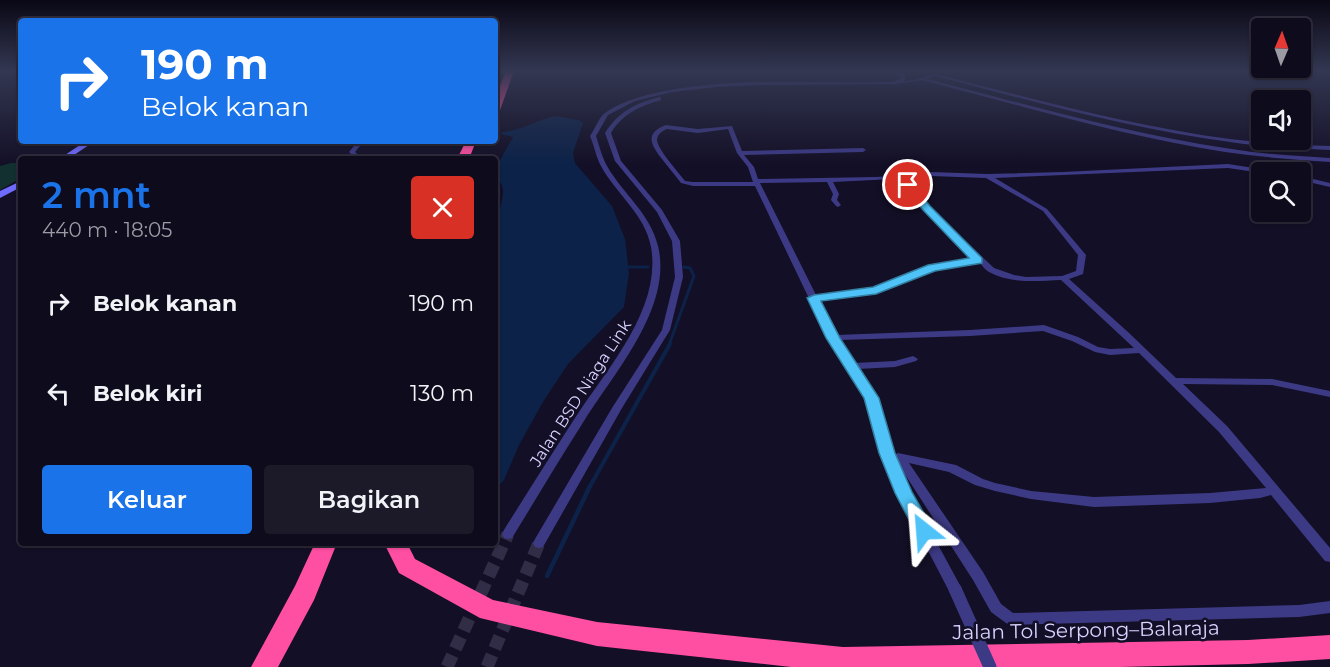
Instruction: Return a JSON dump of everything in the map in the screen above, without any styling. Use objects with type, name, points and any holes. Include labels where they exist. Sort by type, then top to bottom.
[{"type":"highway","points":[[264,667],[305,592],[325,546]]},
{"type":"highway","name":"Jalan Tol Serpong–Balaraja","points":[[397,546],[407,566],[489,610],[597,634],[843,660],[1248,652],[1330,647]]},
{"type":"main road","points":[[68,156],[86,144]]},
{"type":"main road","points":[[0,195],[18,185]]},
{"type":"street","points":[[613,148],[596,149],[592,133],[607,114],[631,102]]},
{"type":"street","points":[[539,543],[617,408],[666,330],[679,277],[676,241],[660,211],[618,161],[608,133],[620,117],[633,108],[651,102]]},
{"type":"street","points":[[1016,102],[1229,156],[1330,160]]},
{"type":"street","points":[[1050,102],[1188,135],[1257,145],[1330,148]]},
{"type":"street","points":[[990,667],[955,589],[904,493],[887,453],[872,398],[833,338],[757,183],[751,167],[740,153],[730,127],[698,131],[666,127],[659,130],[654,138],[655,146],[683,182],[693,184],[757,183],[887,178],[931,174],[987,176],[1228,166],[1251,169]]},
{"type":"street","points":[[357,156],[352,152],[359,144]]},
{"type":"street","points":[[1185,144],[1267,156]]},
{"type":"street","name":"Jalan BSD Niaga Link","points":[[508,534],[590,402],[641,327],[654,283],[655,243],[641,214],[601,163],[596,149]]},
{"type":"street","points":[[740,153],[863,150]]},
{"type":"street","points":[[1168,169],[1163,166],[1228,162],[1231,161],[1229,156]]},
{"type":"street","points":[[887,178],[899,180],[908,185],[927,208],[978,260],[991,270],[1013,277],[1063,278],[1080,272],[1082,255],[1045,210],[987,176]]},
{"type":"street","points":[[829,180],[836,194],[834,200],[838,205]]},
{"type":"street","points":[[1311,181],[1330,185]]},
{"type":"street","points":[[814,298],[876,291],[932,267],[978,260]]},
{"type":"street","points":[[1063,278],[1223,429],[1330,557]]},
{"type":"street","points":[[833,338],[1044,328],[1075,339],[1095,350],[1110,352],[1141,350]]},
{"type":"street","points":[[852,366],[895,364],[913,359]]},
{"type":"street","points":[[1174,381],[1272,382],[1330,394]]},
{"type":"street","points":[[887,453],[900,458],[952,468],[979,482],[995,487],[1031,495],[1094,502],[1210,498],[1260,494],[1273,490]]},
{"type":"street","points":[[900,458],[978,576],[996,609],[1011,619],[1299,611],[1330,607]]},
{"type":"green space","points":[[18,163],[18,180],[0,190],[0,166]]},
{"type":"water","points":[[555,116],[579,120],[583,123],[573,153],[575,163],[612,206],[625,239],[629,273],[624,307],[568,364],[543,402],[519,445],[504,480],[498,487],[498,221],[503,191],[498,178],[498,164],[513,137],[501,134]]},
{"type":"waterway","points":[[629,267],[648,267]]},
{"type":"waterway","points":[[669,345],[694,276],[690,268],[684,267]]},
{"type":"waterway","points":[[589,487],[670,344]]},
{"type":"waterway","points":[[547,576],[589,487]]},
{"type":"tunnel","points":[[447,667],[508,534]]},
{"type":"tunnel","points":[[487,667],[539,543]]},
{"type":"route","points":[[908,185],[927,208],[978,260],[932,267],[876,291],[814,298],[833,338],[872,398],[887,453],[924,531]]}]
